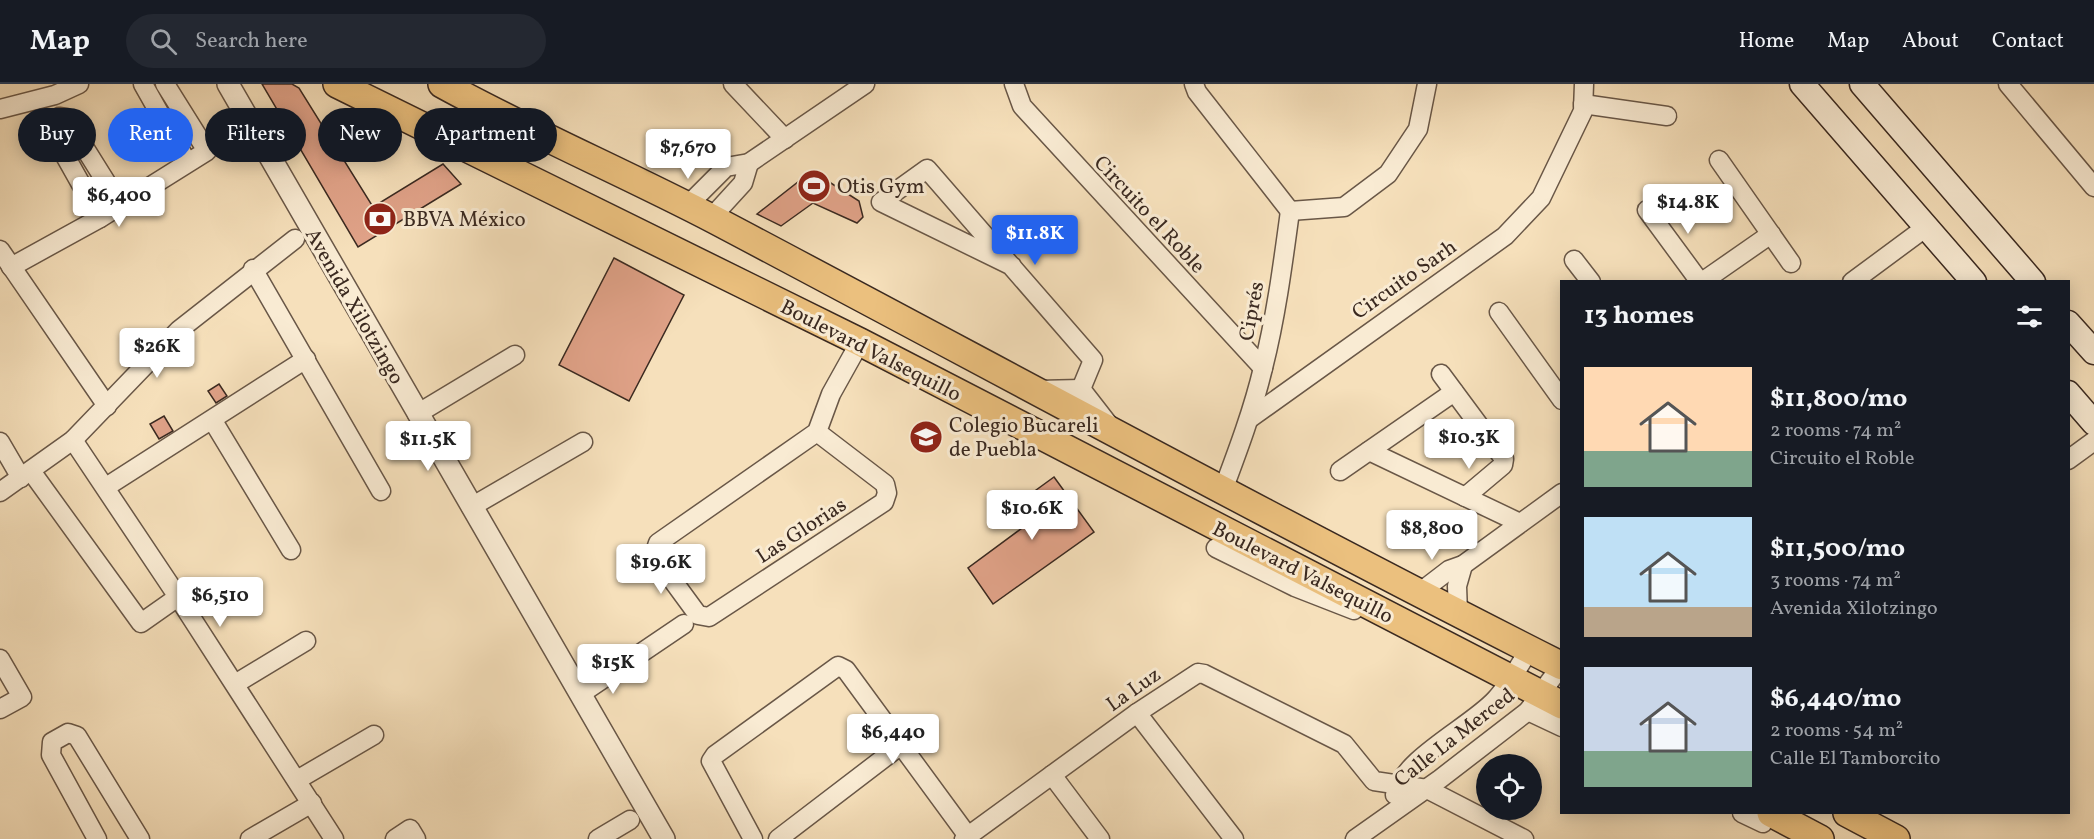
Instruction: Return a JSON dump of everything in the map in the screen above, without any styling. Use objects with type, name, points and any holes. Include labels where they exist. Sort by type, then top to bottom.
[{"type":"main road","name":"Boulevard Valsequillo","points":[[338,84],[860,342],[1353,603],[1452,648],[1510,679],[1544,703]]},
{"type":"main road","name":"Boulevard Valsequillo","points":[[442,84],[493,112],[711,218],[1033,390],[1560,666]]},
{"type":"main road","points":[[1802,84],[1972,280]]},
{"type":"main road","points":[[1862,84],[2031,280]]},
{"type":"main road","points":[[2070,324],[2094,352]]},
{"type":"main road","points":[[2070,395],[2094,423]]},
{"type":"main road","points":[[1849,814],[1896,839]]},
{"type":"main road","points":[[1767,818],[1807,836]]},
{"type":"street","points":[[0,109],[55,95],[79,84]]},
{"type":"street","points":[[143,84],[157,108]]},
{"type":"street","points":[[165,84],[180,108]]},
{"type":"street","name":"Avenida Xilotzingo","points":[[228,84],[471,507],[582,693],[664,839]]},
{"type":"street","points":[[733,84],[785,139]]},
{"type":"street","points":[[687,206],[726,167],[749,163],[866,84]]},
{"type":"street","name":"Circuito el Roble","points":[[1014,84],[1022,106],[1263,368]]},
{"type":"street","points":[[1194,84],[1197,92],[1290,211],[1344,207],[1388,174],[1418,129],[1426,84]]},
{"type":"street","name":"Circuito Sarh","points":[[1249,418],[1505,236],[1541,198],[1566,151],[1583,111],[1584,84]]},
{"type":"street","points":[[2008,84],[2094,187]]},
{"type":"street","points":[[1583,104],[1667,116]]},
{"type":"street","points":[[100,218],[50,129],[52,121],[59,117],[66,118],[121,206]]},
{"type":"street","points":[[193,129],[207,151],[193,159]]},
{"type":"street","points":[[1719,160],[1791,263]]},
{"type":"street","points":[[11,267],[121,206],[187,162]]},
{"type":"street","points":[[711,218],[743,183],[749,163]]},
{"type":"street","points":[[1012,266],[881,202],[927,169],[1012,266],[1093,360],[1081,389]]},
{"type":"street","points":[[1647,210],[1700,280]]},
{"type":"street","name":"Ciprés","points":[[1249,418],[1263,368],[1280,288],[1290,211]]},
{"type":"street","points":[[1855,280],[1925,228]]},
{"type":"street","points":[[1704,280],[1771,234]]},
{"type":"street","points":[[0,492],[73,440],[179,330],[253,269],[295,239]]},
{"type":"street","points":[[0,250],[107,406]]},
{"type":"street","points":[[1574,260],[1589,280]]},
{"type":"street","points":[[253,269],[381,491]]},
{"type":"street","points":[[1499,312],[1558,389]]},
{"type":"street","points":[[817,432],[831,394],[860,342]]},
{"type":"street","points":[[417,414],[515,354]]},
{"type":"street","points":[[106,488],[306,359]]},
{"type":"street","points":[[1441,374],[1504,459],[1503,465],[1465,497]]},
{"type":"street","points":[[1033,390],[1081,389]]},
{"type":"street","points":[[1081,389],[1114,432]]},
{"type":"street","points":[[1340,471],[1454,392]]},
{"type":"street","points":[[1223,490],[1249,418]]},
{"type":"street","points":[[213,421],[291,550]]},
{"type":"street","name":"Las Glorias","points":[[817,432],[885,484],[887,492],[884,502],[709,617],[703,618],[698,615],[654,555],[658,543],[817,432]]},
{"type":"street","points":[[73,440],[235,684],[334,839]]},
{"type":"street","points":[[2070,459],[2094,441]]},
{"type":"street","points":[[0,442],[141,623],[178,597]]},
{"type":"street","points":[[471,507],[583,442]]},
{"type":"street","points":[[1369,451],[1520,523]]},
{"type":"street","points":[[1419,593],[1449,570],[1463,565],[1560,494]]},
{"type":"street","points":[[1216,548],[1295,587],[1353,603]]},
{"type":"street","points":[[1458,613],[1457,586],[1463,565]]},
{"type":"street","points":[[582,693],[684,624]]},
{"type":"street","points":[[235,684],[306,641]]},
{"type":"street","name":"Calle La Merced","points":[[1392,812],[1397,786],[1413,766],[1496,700],[1529,650]]},
{"type":"street","points":[[0,659],[22,697],[0,709]]},
{"type":"street","points":[[753,839],[711,761],[715,755],[838,666],[846,670],[967,838]]},
{"type":"street","name":"Calle La Merced","points":[[1355,839],[1544,703],[1560,668]]},
{"type":"street","name":"La Luz","points":[[967,838],[1137,713],[1193,675],[1204,674],[1344,744],[1374,781],[1397,786]]},
{"type":"street","points":[[1544,703],[1560,724]]},
{"type":"street","points":[[1137,713],[1234,839]]},
{"type":"street","points":[[97,839],[51,755],[52,742],[68,733],[77,736],[140,839]]},
{"type":"street","points":[[297,780],[374,735]]},
{"type":"street","points":[[778,839],[901,746]]},
{"type":"street","points":[[1052,775],[1100,839]]},
{"type":"street","points":[[1397,786],[1427,789],[1524,839]]},
{"type":"street","points":[[250,839],[312,803]]},
{"type":"street","points":[[1747,814],[1767,818]]},
{"type":"street","points":[[598,839],[630,820]]},
{"type":"street","points":[[395,839],[410,829],[416,839]]},
{"type":"building","points":[[262,84],[292,84],[299,88],[318,119],[318,162],[345,162],[373,207],[443,164],[461,184],[358,247],[306,159],[306,108],[276,108]]},
{"type":"building","name":"Otis Gym","points":[[812,171],[859,201],[863,217],[857,223],[813,203],[781,226],[757,214]]},
{"type":"building","points":[[614,258],[684,295],[629,401],[559,365]]},
{"type":"building","points":[[219,384],[227,396],[216,403],[208,391]]},
{"type":"building","points":[[164,416],[173,431],[159,439],[150,424]]},
{"type":"building","points":[[1054,477],[1094,532],[993,604],[968,568],[1022,528],[1010,509]]},
{"type":"place","name":"Otis Gym","points":[[814,186]]},
{"type":"place","name":"BBVA México","points":[[380,219]]},
{"type":"place","name":"Colegio Bucareli de Puebla","points":[[926,437]]}]
